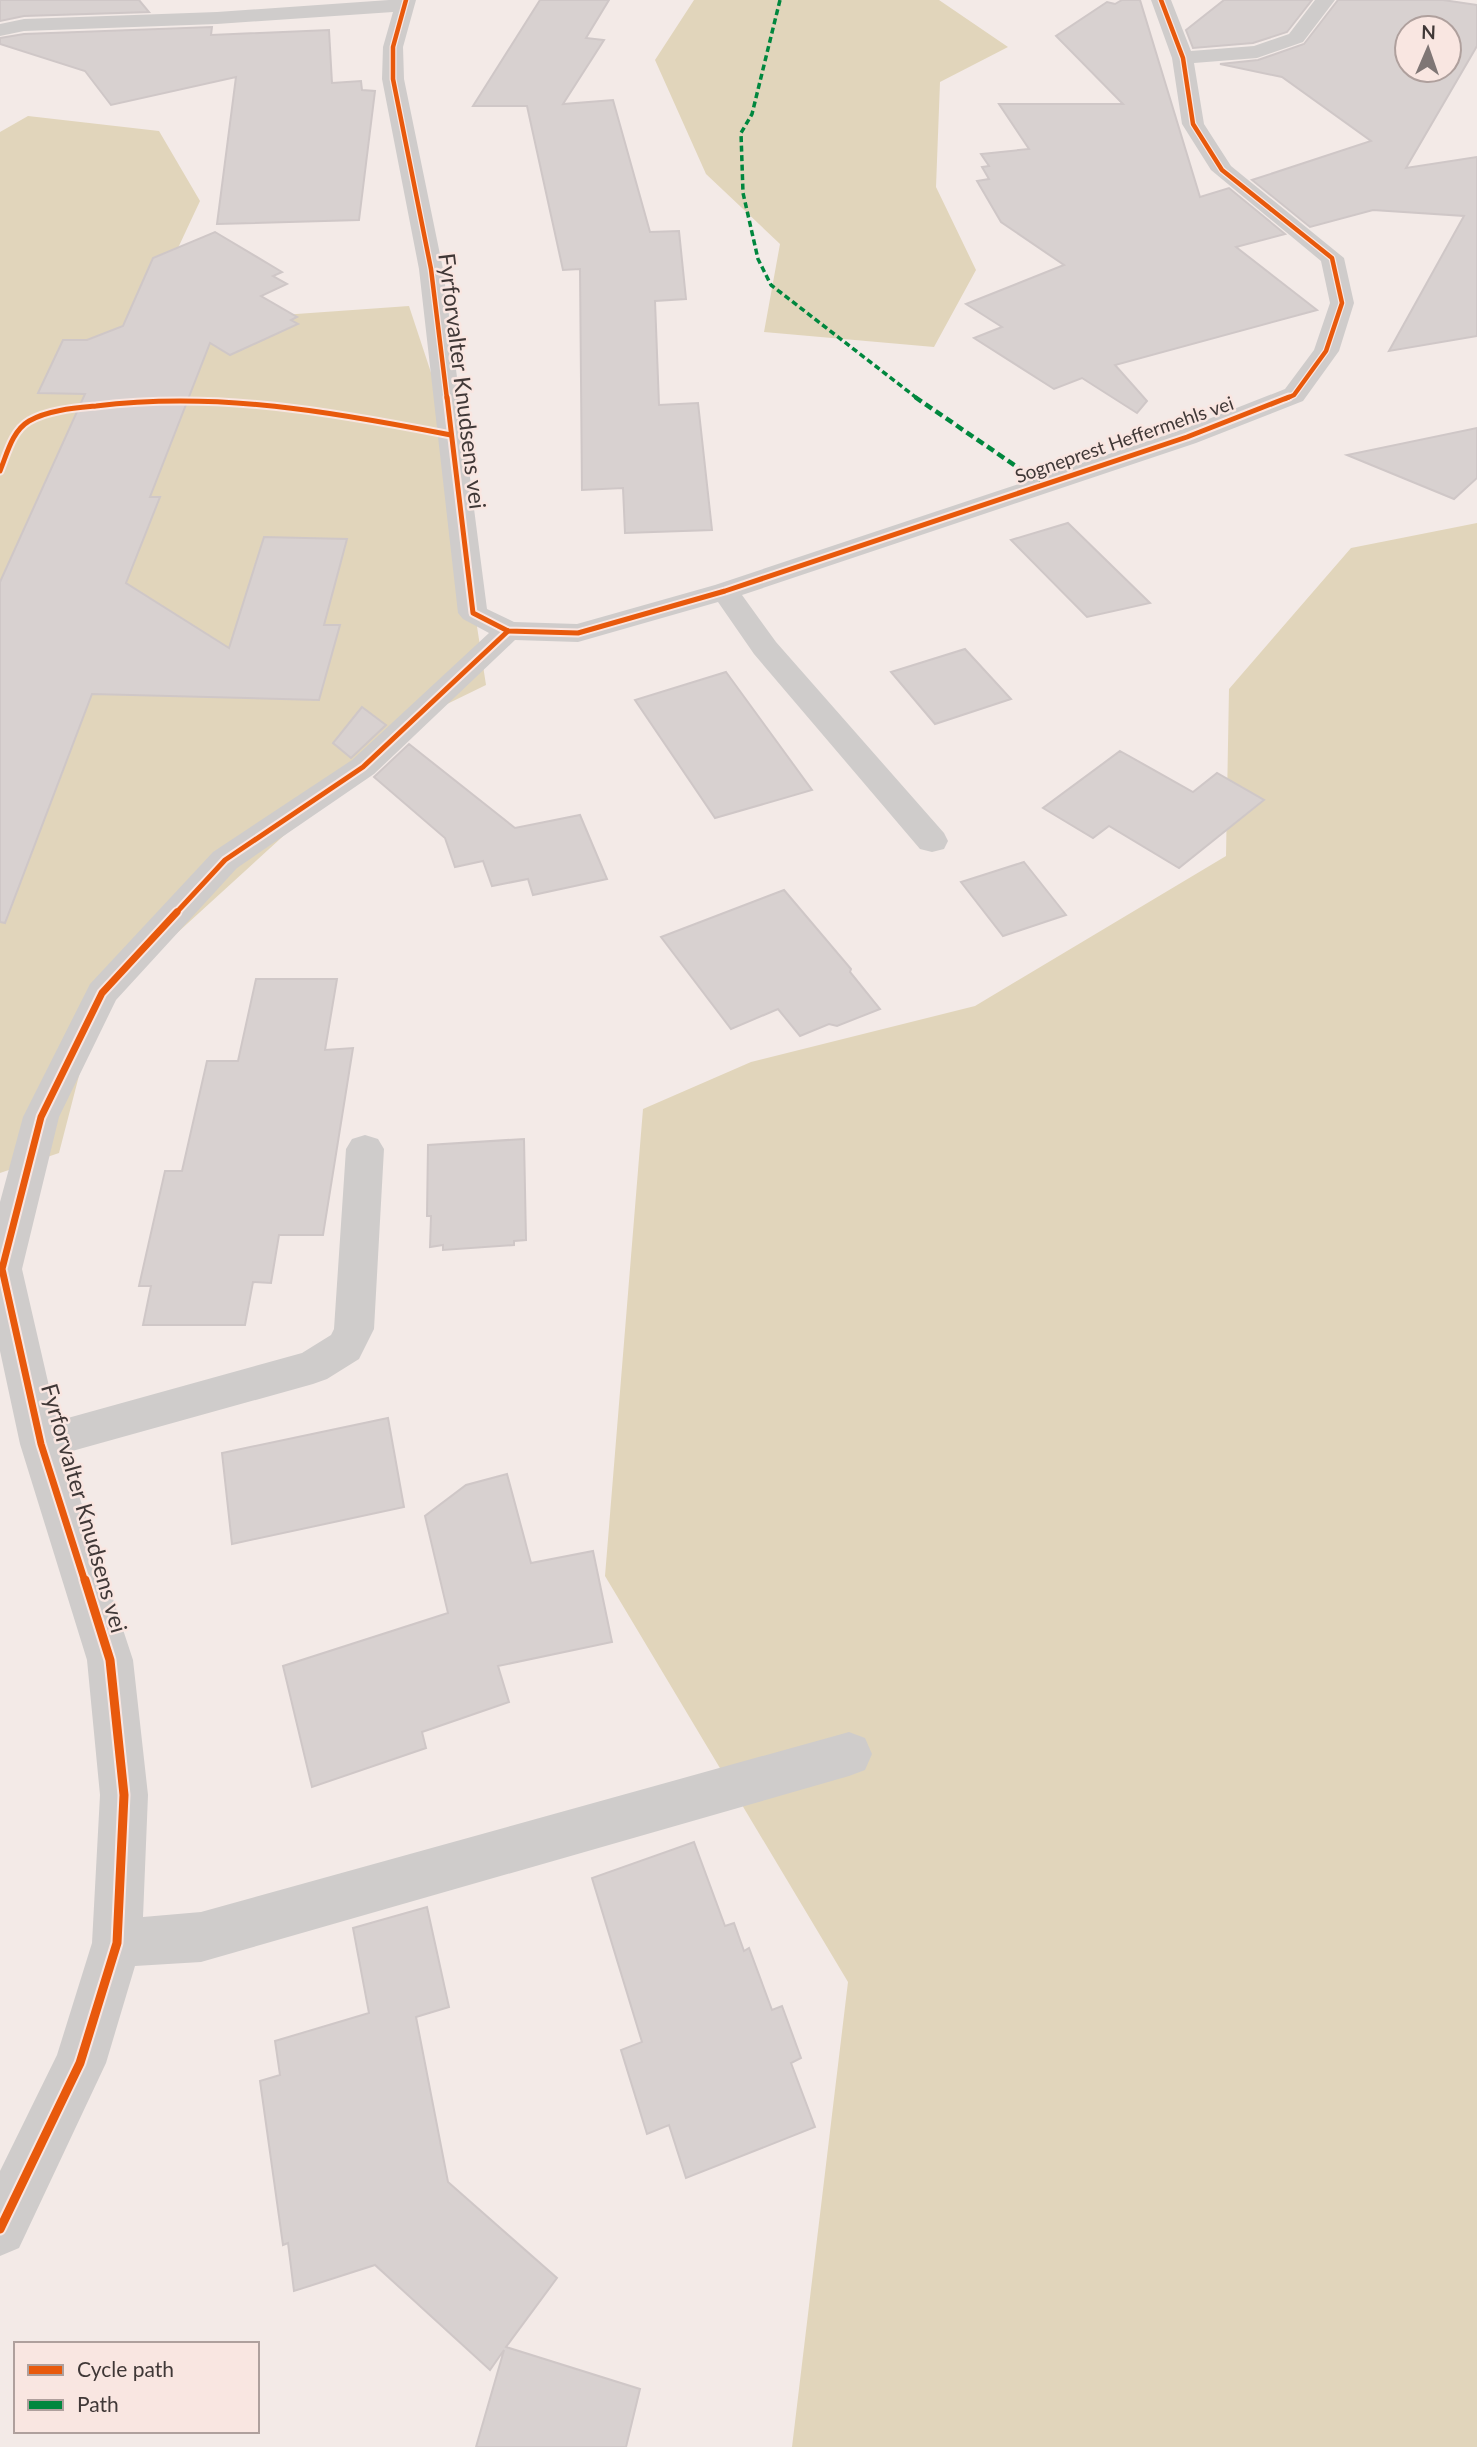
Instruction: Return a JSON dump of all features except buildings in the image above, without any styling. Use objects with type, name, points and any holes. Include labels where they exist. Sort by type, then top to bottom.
[{"type":"street","name":"Sogneprest Heffermehls vei","points":[[508,631],[578,633],[725,591],[1187,437],[1294,395],[1326,351],[1342,303],[1332,258],[1222,170],[1193,124],[1183,58],[1161,0]]},
{"type":"street","points":[[1183,58],[1257,52],[1296,38],[1325,0]]},
{"type":"street","name":"Fyrforvalter Knudsens vei","points":[[0,30],[157,10],[405,3],[393,47],[393,79],[431,268],[473,613],[508,631],[363,767],[225,860],[102,993],[41,1117],[2,1269],[41,1444],[110,1660],[124,1796],[117,1943],[80,2063],[0,2229]]},
{"type":"street","points":[[725,591],[765,648],[932,841]]},
{"type":"street","points":[[41,1444],[75,1432],[313,1367],[345,1347],[354,1329],[365,1149]]},
{"type":"street","points":[[117,1943],[201,1937],[849,1754]]},
{"type":"shaded area","points":[[694,0],[939,0],[1008,47],[940,82],[936,187],[976,270],[934,347],[764,332],[780,244],[706,174],[655,60]]},
{"type":"shaded area","points":[[28,116],[159,131],[200,201],[142,325],[409,306],[444,412],[486,685],[406,724],[97,1006],[59,1153],[0,1173],[0,132]]},
{"type":"shaded area","points":[[1477,523],[1477,2447],[792,2447],[848,1982],[605,1576],[643,1109],[751,1062],[975,1006],[1226,856],[1229,689],[1351,548]]},
{"type":"marked path","points":[[780,0],[752,114],[741,133],[743,193],[758,259],[771,285],[904,389],[1042,484]]},
{"type":"cycle path","points":[[406,0],[393,47],[393,79],[431,269],[473,613],[508,631],[578,633],[725,591],[1187,437],[1294,395],[1326,351],[1342,303],[1332,258],[1222,170],[1193,124],[1183,58],[1161,0]]},
{"type":"cycle path","points":[[0,471],[19,430],[29,421],[57,412],[132,401],[178,399],[270,404],[451,435]]},
{"type":"cycle path","points":[[0,2229],[80,2063],[117,1943],[124,1795],[110,1660],[41,1444],[2,1269],[41,1117],[102,993],[225,860],[363,767],[508,631]]}]
